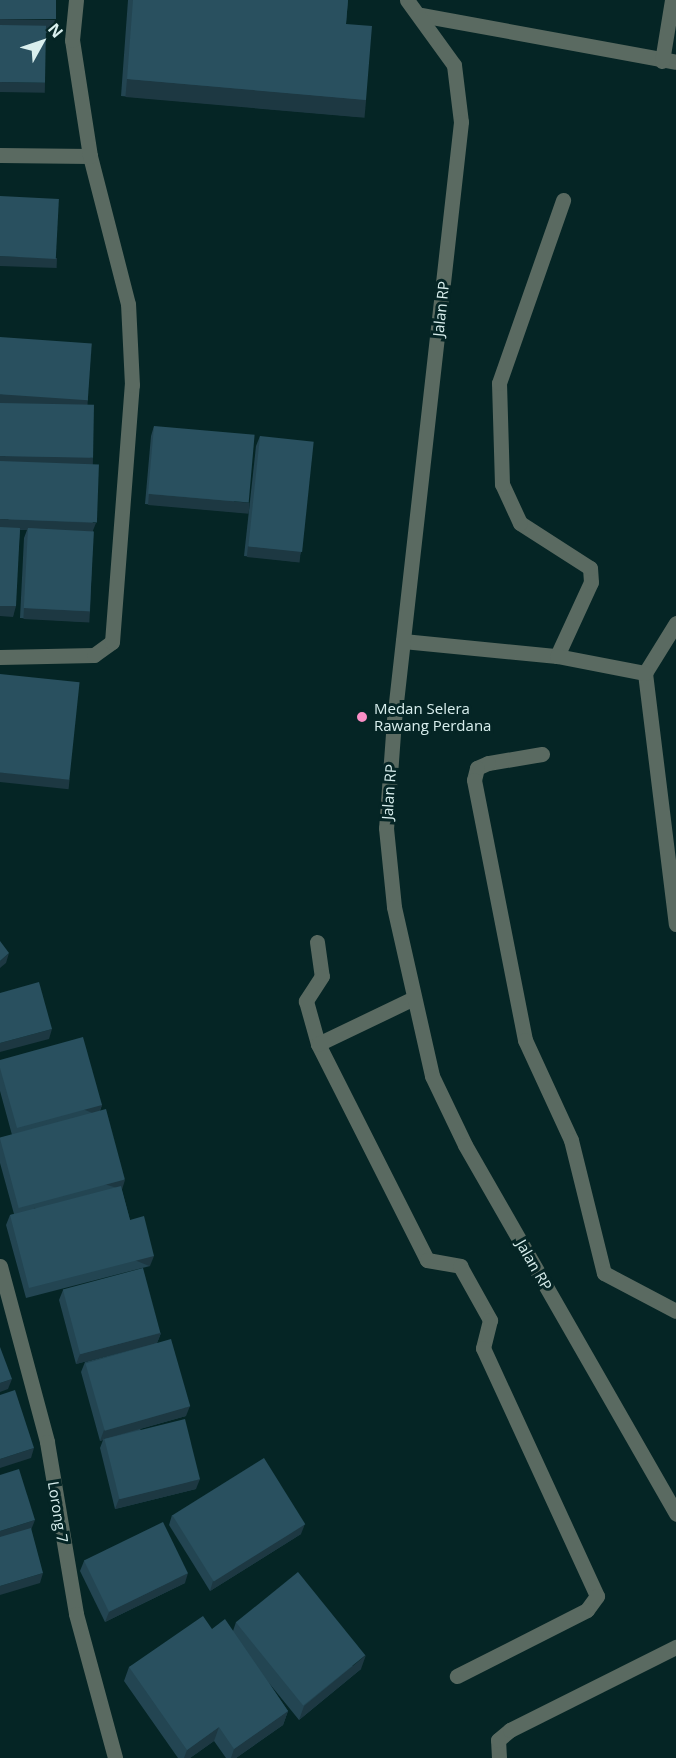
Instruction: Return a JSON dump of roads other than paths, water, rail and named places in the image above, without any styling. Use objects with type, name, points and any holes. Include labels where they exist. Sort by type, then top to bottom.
[{"type":"street","points":[[0,657],[94,655],[112,642],[132,385],[128,304],[90,156],[72,40],[76,0]]},
{"type":"street","name":"Jalan RP","points":[[408,0],[421,15],[454,65],[461,122],[404,640],[386,828],[412,999],[432,1076],[465,1144],[676,1514]]},
{"type":"street","points":[[421,15],[669,61],[672,0]]},
{"type":"street","points":[[0,155],[90,156]]},
{"type":"street","points":[[557,656],[591,582],[590,568],[520,523],[502,484],[498,383],[563,200]]},
{"type":"street","points":[[676,623],[645,673],[676,924]]},
{"type":"street","points":[[404,640],[557,656],[645,673]]},
{"type":"street","points":[[542,754],[488,763],[477,768],[474,780],[525,1040],[571,1140],[604,1273],[676,1311]]},
{"type":"street","points":[[317,942],[322,976],[306,1000],[318,1044],[427,1260],[460,1266],[490,1320],[483,1348],[597,1596],[587,1610],[457,1676]]},
{"type":"street","points":[[318,1044],[412,999]]},
{"type":"street","name":"Lorong 7","points":[[0,1266],[47,1442],[76,1614],[115,1758]]},
{"type":"street","points":[[499,1758],[498,1740],[510,1730],[674,1653]]},
{"type":"place","name":"Medan Selera Rawang Perdana","points":[[362,717]]}]
